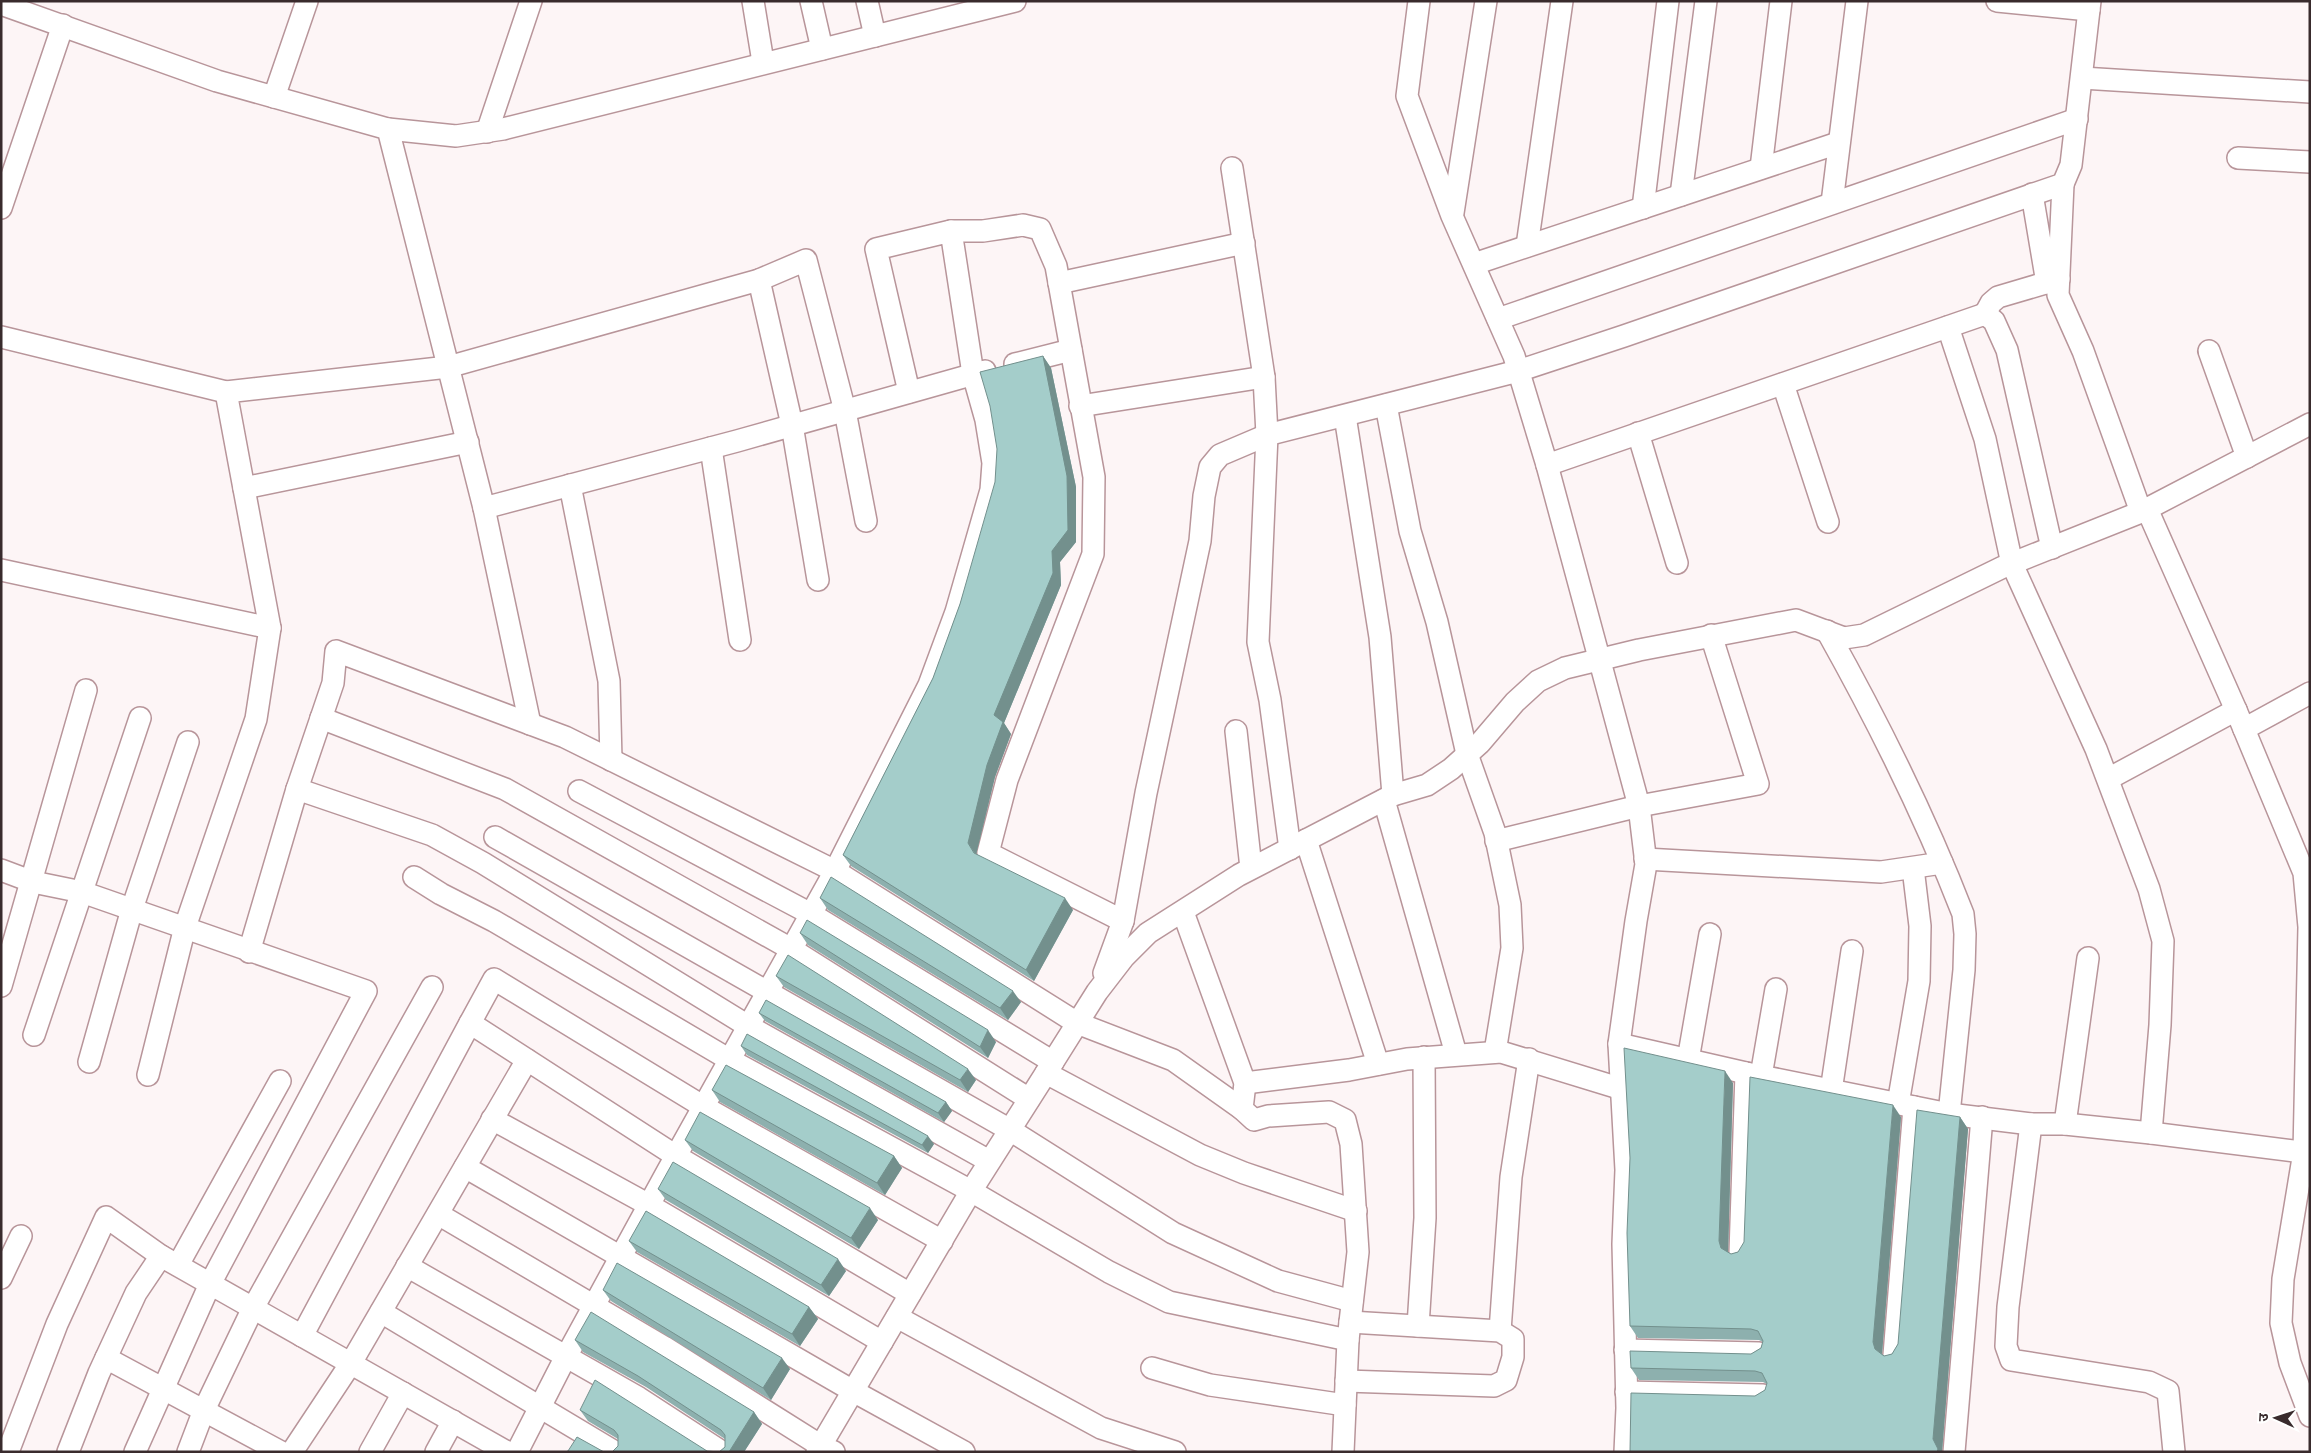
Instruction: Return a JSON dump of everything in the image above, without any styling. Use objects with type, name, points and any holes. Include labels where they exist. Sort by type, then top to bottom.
[{"type":"street","points":[[274,97],[306,1]]},
{"type":"street","points":[[487,132],[531,1]]},
{"type":"street","points":[[753,1],[763,62]]},
{"type":"street","points":[[811,1],[822,49]]},
{"type":"street","points":[[867,1],[875,36]]},
{"type":"street","points":[[1,4],[218,81],[388,130],[456,136],[503,129],[763,62],[1015,1]]},
{"type":"street","points":[[1419,1],[1407,96],[1452,216],[1514,356],[1547,464],[1598,660],[1639,806],[1645,859],[1619,1044],[1626,1170],[1623,1244],[1626,1392],[1625,1452]]},
{"type":"street","points":[[1452,216],[1486,1]]},
{"type":"street","points":[[1527,246],[1562,1]]},
{"type":"street","points":[[1642,208],[1668,1]]},
{"type":"street","points":[[1681,195],[1706,1]]},
{"type":"street","points":[[1761,168],[1782,1]]},
{"type":"street","points":[[1832,203],[1857,1]]},
{"type":"street","points":[[1997,1],[2089,6],[2072,165],[2063,184],[2053,281]]},
{"type":"street","points":[[1,208],[63,25]]},
{"type":"street","points":[[2082,78],[2310,92]]},
{"type":"street","points":[[1498,319],[2077,119]]},
{"type":"street","points":[[388,130],[484,508],[530,724]]},
{"type":"street","points":[[1474,264],[1838,143]]},
{"type":"street","points":[[2238,158],[2310,162]]},
{"type":"street","points":[[1232,168],[1264,377],[1267,436],[1258,642],[1298,844],[1378,1064]]},
{"type":"street","points":[[1097,992],[1123,921],[1146,793],[1200,541],[1204,496],[1210,467],[1220,455],[1267,436],[1518,370],[1643,330],[2063,184]]},
{"type":"street","points":[[2032,194],[2053,281],[2144,510],[2305,863],[2304,873],[2309,927],[2307,1153],[2283,1279],[2281,1323],[2290,1363],[2310,1416]]},
{"type":"street","points":[[909,392],[876,249],[951,231],[983,231],[1023,224],[1040,230],[1056,266],[1094,477],[1092,554],[1007,780],[988,853],[1123,921]]},
{"type":"street","points":[[517,1452],[566,1356],[835,871],[929,685],[956,612],[991,490],[993,463],[988,428],[973,374],[951,231]]},
{"type":"street","points":[[1059,283],[1244,243]]},
{"type":"street","points":[[1,337],[226,392],[448,366],[759,280],[806,260],[845,411],[866,521]]},
{"type":"street","points":[[759,280],[792,425],[818,580]]},
{"type":"street","points":[[1547,464],[1985,314],[1991,303],[1998,297],[2053,281]]},
{"type":"street","points":[[1985,314],[1994,321],[2007,350],[2052,548]]},
{"type":"street","points":[[1948,327],[1985,438],[2012,564],[2096,749],[2149,889],[2163,941],[2160,1025],[2151,1133]]},
{"type":"street","points":[[484,508],[711,448],[973,374],[1070,350]]},
{"type":"street","points":[[2209,351],[2247,456]]},
{"type":"street","points":[[1080,406],[1264,377]]},
{"type":"street","points":[[1783,384],[1828,522]]},
{"type":"street","points":[[148,1075],[185,927],[256,719],[270,628],[226,392]]},
{"type":"street","points":[[1386,405],[1410,531],[1437,622],[1467,754],[1496,841],[1510,905],[1512,948],[1495,1052]]},
{"type":"street","points":[[1345,416],[1380,637],[1388,798],[1456,1054]]},
{"type":"street","points":[[438,1214],[594,1305],[824,1450],[853,1391],[970,1191],[1097,992],[1124,957],[1148,933],[1252,868],[1388,798],[1427,785],[1450,769],[1480,743],[1514,702],[1538,681],[1565,668],[1711,635],[1796,620],[1844,638],[1864,636],[2012,564],[2144,510],[2310,424]]},
{"type":"street","points":[[1638,433],[1677,563]]},
{"type":"street","points":[[244,488],[468,442]]},
{"type":"street","points":[[711,448],[740,640]]},
{"type":"street","points":[[570,485],[609,681],[611,760]]},
{"type":"street","points":[[1,570],[270,628]]},
{"type":"street","points":[[1827,631],[1864,697],[1942,863],[1963,914],[1966,934],[1949,1114]]},
{"type":"street","points":[[1496,841],[1639,806],[1758,784],[1711,635]]},
{"type":"street","points":[[249,952],[297,788],[333,683],[336,651],[565,737],[835,871],[1077,1023],[1173,1060],[1242,1109],[1254,1120],[1268,1116],[1329,1112],[1345,1120],[1351,1144],[1358,1252],[1350,1321],[1343,1452]]},
{"type":"street","points":[[1,986],[33,882],[86,690]]},
{"type":"street","points":[[2108,779],[2240,720],[2310,692]]},
{"type":"street","points":[[34,1035],[140,718]]},
{"type":"street","points":[[321,718],[505,789],[791,949],[1029,1099]]},
{"type":"street","points":[[1236,730],[1252,868]]},
{"type":"street","points":[[89,1062],[132,909],[188,742]]},
{"type":"street","points":[[297,788],[432,835],[483,863],[748,1026],[990,1161]]},
{"type":"street","points":[[579,791],[811,914],[1049,1067],[1200,1155],[1244,1173],[1356,1212]]},
{"type":"street","points":[[495,836],[768,990],[1010,1130],[1173,1233],[1278,1280],[1350,1321]]},
{"type":"street","points":[[1645,859],[1881,872],[1942,863]]},
{"type":"street","points":[[1894,1355],[1906,1105],[1919,981],[1920,926],[1913,868]]},
{"type":"street","points":[[1,870],[33,882],[82,892],[185,927],[249,952],[366,991],[210,1284],[135,1452]]},
{"type":"street","points":[[414,877],[441,894],[494,921],[730,1060],[970,1191],[1109,1272],[1169,1302],[1350,1321],[1500,1331],[1513,1339],[1513,1356],[1506,1380],[1494,1386],[1346,1382]]},
{"type":"street","points":[[1182,912],[1245,1083],[1242,1109]]},
{"type":"street","points":[[1688,1060],[1710,934]]},
{"type":"street","points":[[1831,1091],[1852,952]]},
{"type":"street","points":[[2065,1124],[2088,958]]},
{"type":"street","points":[[302,1336],[494,978],[704,1106],[942,1241]]},
{"type":"street","points":[[188,1452],[204,1410],[253,1308],[432,987]]},
{"type":"street","points":[[1740,1253],[1753,1075],[1776,989]]},
{"type":"street","points":[[470,1023],[676,1156],[910,1294]]},
{"type":"street","points":[[1619,1044],[1753,1075],[1949,1114],[2031,1124],[2065,1124],[2151,1133],[2307,1153]]},
{"type":"street","points":[[1245,1083],[1424,1057],[1495,1052],[1530,1059],[1622,1089]]},
{"type":"street","points":[[1418,1326],[1425,1218],[1424,1057]]},
{"type":"street","points":[[1500,1331],[1511,1177],[1530,1059]]},
{"type":"street","points":[[292,1452],[351,1363],[527,1060]]},
{"type":"street","points":[[68,1452],[106,1358],[136,1293],[169,1260],[280,1081]]},
{"type":"street","points":[[1954,1452],[1982,1118]]},
{"type":"street","points":[[492,1119],[649,1205],[882,1342]]},
{"type":"street","points":[[2031,1124],[2008,1306],[2006,1346],[2011,1360],[2149,1382],[2168,1391],[2174,1452]]},
{"type":"street","points":[[464,1167],[853,1391],[964,1452]]},
{"type":"street","points":[[8,1452],[57,1324],[106,1217],[169,1260],[507,1452]]},
{"type":"street","points":[[1,1278],[21,1236]]},
{"type":"street","points":[[407,1266],[639,1398],[722,1452]]},
{"type":"street","points":[[381,1312],[615,1452]]},
{"type":"street","points":[[896,1317],[1101,1428],[1174,1452]]},
{"type":"street","points":[[1625,1350],[1759,1353]]},
{"type":"street","points":[[106,1358],[282,1452]]},
{"type":"street","points":[[1152,1368],[1210,1385],[1345,1405]]},
{"type":"street","points":[[1626,1392],[1763,1395]]},
{"type":"street","points":[[370,1452],[403,1393]]},
{"type":"street","points":[[436,1452],[453,1421]]},
{"type":"street","points":[[569,1452],[580,1432]]},
{"type":"building","points":[[1043,356],[1067,476],[1068,530],[1052,551],[1053,573],[994,715],[1003,722],[987,765],[968,843],[974,853],[1065,898],[1026,970],[843,855],[933,678],[960,604],[995,482],[997,449],[990,406],[980,372]]},
{"type":"building","points":[[831,877],[1013,991],[1000,1008],[820,898]]},
{"type":"building","points":[[807,920],[988,1030],[980,1047],[800,933]]},
{"type":"building","points":[[788,955],[968,1069],[960,1080],[776,976]]},
{"type":"building","points":[[766,1000],[946,1102],[938,1113],[759,1013]]},
{"type":"building","points":[[747,1034],[928,1136],[922,1145],[741,1046]]},
{"type":"building","points":[[1624,1048],[1725,1071],[1719,1241],[1721,1248],[1731,1254],[1738,1252],[1744,1242],[1750,1077],[1893,1105],[1873,1342],[1875,1349],[1884,1356],[1892,1354],[1898,1344],[1917,1110],[1960,1117],[1933,1439],[1938,1449],[1937,1452],[1630,1452],[1631,1393],[1755,1396],[1765,1390],[1767,1383],[1762,1373],[1755,1371],[1631,1368],[1630,1351],[1751,1354],[1761,1348],[1763,1341],[1758,1331],[1751,1329],[1630,1326],[1627,1233],[1630,1158]]},
{"type":"building","points":[[726,1065],[894,1156],[877,1183],[712,1090]]},
{"type":"building","points":[[700,1112],[870,1208],[851,1238],[685,1140]]},
{"type":"building","points":[[673,1162],[838,1259],[821,1285],[658,1189]]},
{"type":"building","points":[[646,1211],[809,1307],[792,1334],[629,1241]]},
{"type":"building","points":[[617,1263],[782,1358],[763,1388],[603,1290]]},
{"type":"building","points":[[591,1312],[754,1412],[729,1452],[719,1452],[725,1447],[725,1435],[721,1430],[638,1376],[575,1340]]},
{"type":"building","points":[[595,1380],[707,1451],[719,1452],[612,1452],[618,1446],[618,1435],[614,1430],[580,1410]]},
{"type":"building","points":[[577,1437],[604,1452],[565,1452],[568,1451]]}]
